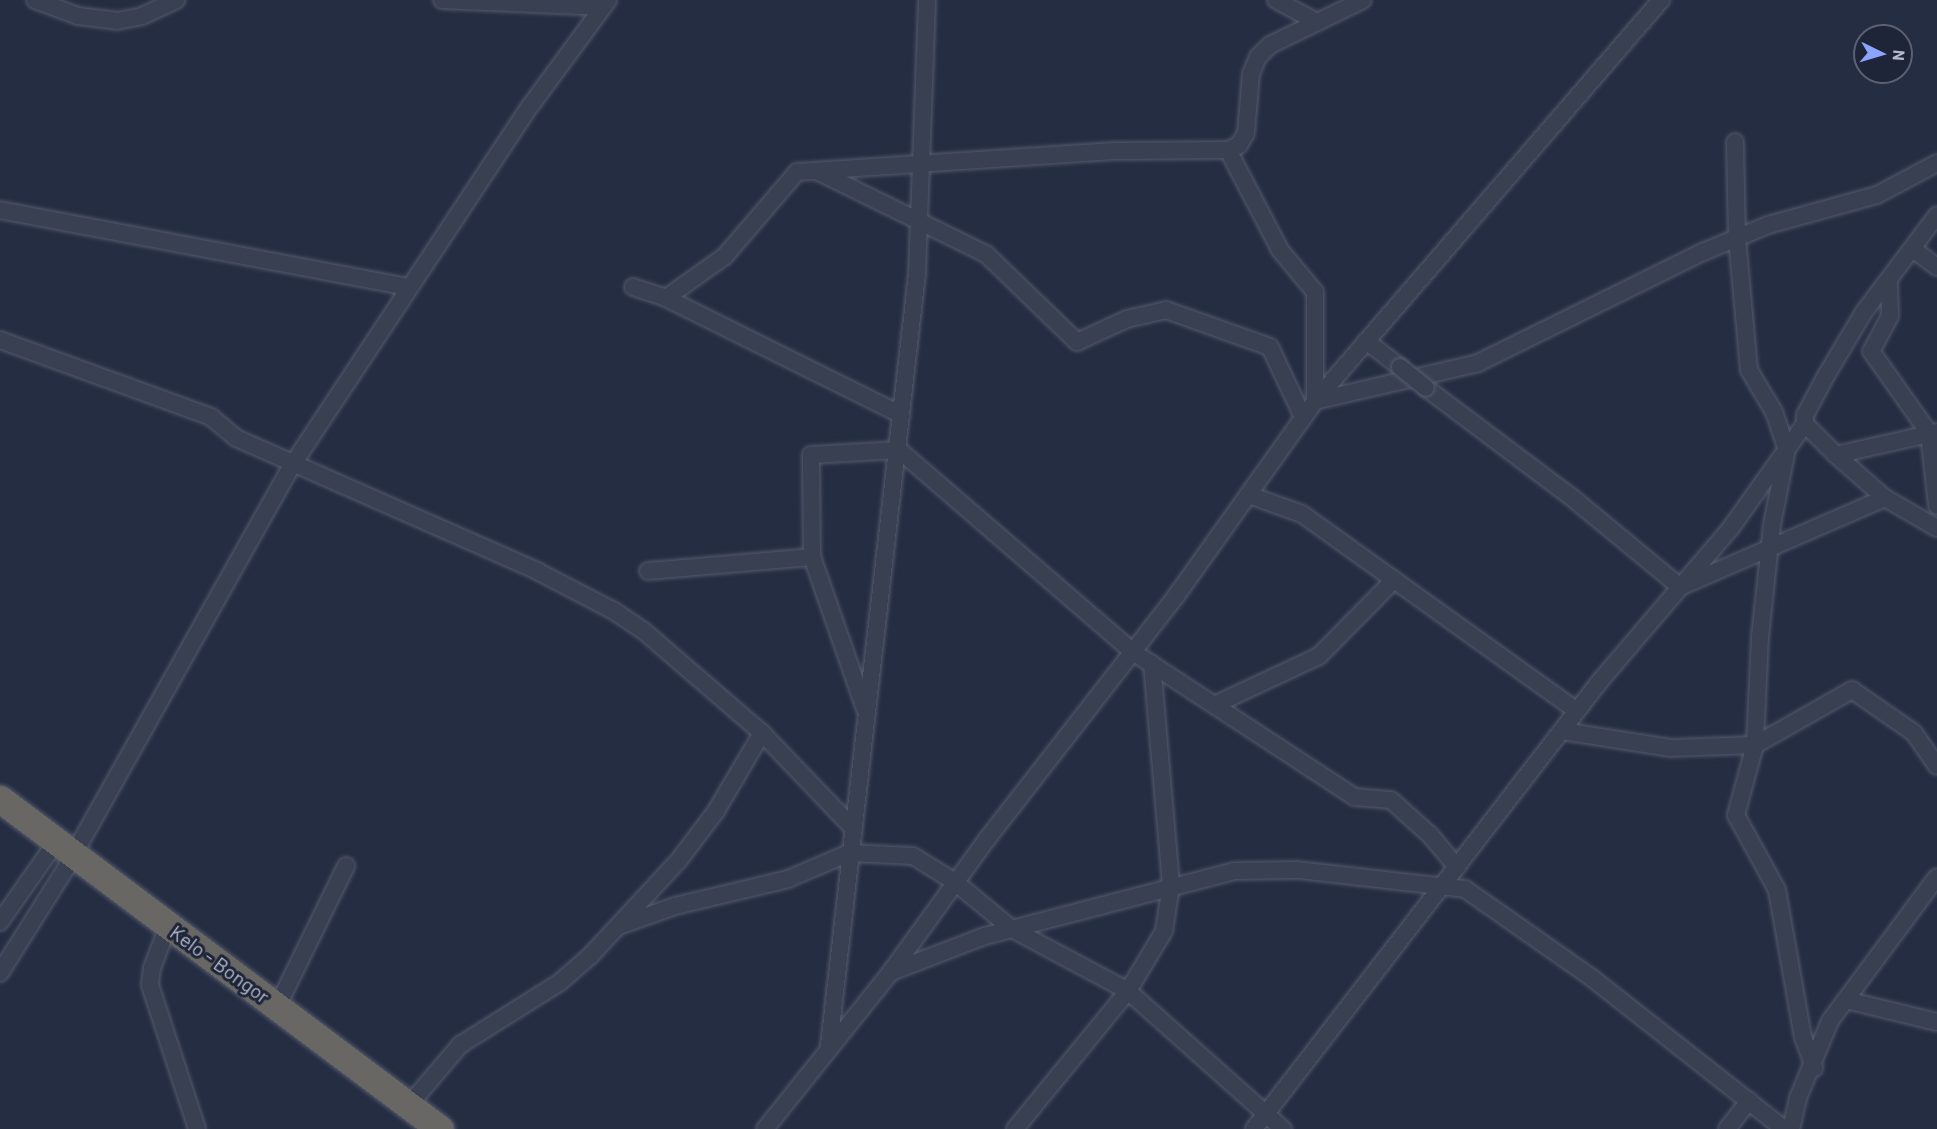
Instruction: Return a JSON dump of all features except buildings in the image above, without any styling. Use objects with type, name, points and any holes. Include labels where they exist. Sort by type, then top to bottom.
[{"type":"highway","name":"Kelo - Bongor","points":[[0,799],[168,927],[278,1005],[440,1129]]},
{"type":"street","points":[[35,0],[78,16],[117,21],[142,16],[176,0]]},
{"type":"street","points":[[442,0],[605,4]]},
{"type":"street","points":[[829,1045],[865,708],[899,450],[919,221],[927,0]]},
{"type":"street","points":[[1276,0],[1317,22]]},
{"type":"street","points":[[666,298],[725,256],[797,172],[1117,151],[1228,150],[1239,145],[1246,132],[1251,75],[1258,57],[1270,45],[1363,0]]},
{"type":"street","points":[[765,1129],[829,1045],[890,973],[956,882],[1133,652],[1249,495],[1315,400],[1661,0]]},
{"type":"street","points":[[0,973],[19,943],[64,848],[293,464],[409,287],[605,4]]},
{"type":"street","points":[[1735,142],[1737,238],[1749,370],[1774,412],[1787,449],[1770,546],[1760,637],[1755,745],[1736,815],[1777,890],[1803,1037],[1814,1068]]},
{"type":"street","points":[[1228,150],[1280,250],[1315,292],[1315,400]]},
{"type":"street","points":[[1315,400],[1478,363],[1737,238],[1768,225],[1877,195],[1937,163]]},
{"type":"street","points":[[819,171],[986,254],[1077,342],[1127,319],[1166,310],[1270,347],[1303,417]]},
{"type":"street","points":[[0,210],[409,287]]},
{"type":"street","points":[[1254,1129],[1577,711],[1730,529],[1805,424],[1805,415],[1864,312],[1937,216]]},
{"type":"street","points":[[1913,249],[1937,267]]},
{"type":"street","points":[[1888,283],[1890,316],[1871,351],[1933,433],[1937,506]]},
{"type":"street","points":[[633,287],[666,298],[902,415]]},
{"type":"street","points":[[0,340],[211,417],[236,438],[537,570],[614,611],[645,632],[762,733],[852,827]]},
{"type":"street","points":[[1366,341],[1575,500],[1680,587]]},
{"type":"street","points":[[1805,424],[1885,498],[1937,528]]},
{"type":"street","points":[[1836,455],[1933,433]]},
{"type":"street","points":[[865,708],[812,557],[811,455],[899,450],[1133,652],[1355,797],[1391,800],[1430,836],[1457,867]]},
{"type":"street","points":[[1249,495],[1302,514],[1577,711]]},
{"type":"street","points":[[1680,587],[1885,498]]},
{"type":"street","points":[[648,571],[812,557]]},
{"type":"street","points":[[1214,705],[1319,656],[1394,580]]},
{"type":"street","points":[[1015,1129],[1128,991],[1161,940],[1172,885],[1152,664]]},
{"type":"street","points":[[1562,731],[1671,748],[1755,745],[1852,690],[1914,733],[1937,766]]},
{"type":"street","points":[[409,1105],[460,1044],[559,983],[619,926],[716,811],[762,733]]},
{"type":"street","points":[[0,922],[64,848]]},
{"type":"street","points":[[619,926],[675,906],[788,879],[849,853],[913,856],[956,882],[1012,929],[1128,991],[1283,1129]]},
{"type":"street","points":[[278,1005],[346,866]]},
{"type":"street","points":[[890,973],[938,952],[1012,929],[1172,885],[1234,871],[1268,869],[1473,891],[1592,978],[1749,1101],[1790,1122],[1814,1068],[1824,1035],[1846,1000],[1937,877]]},
{"type":"street","points":[[168,927],[152,968],[150,986],[197,1129]]},
{"type":"street","points":[[0,951],[19,943]]},
{"type":"street","points":[[1846,1000],[1937,1022]]},
{"type":"street","points":[[1727,1129],[1749,1101]]}]
